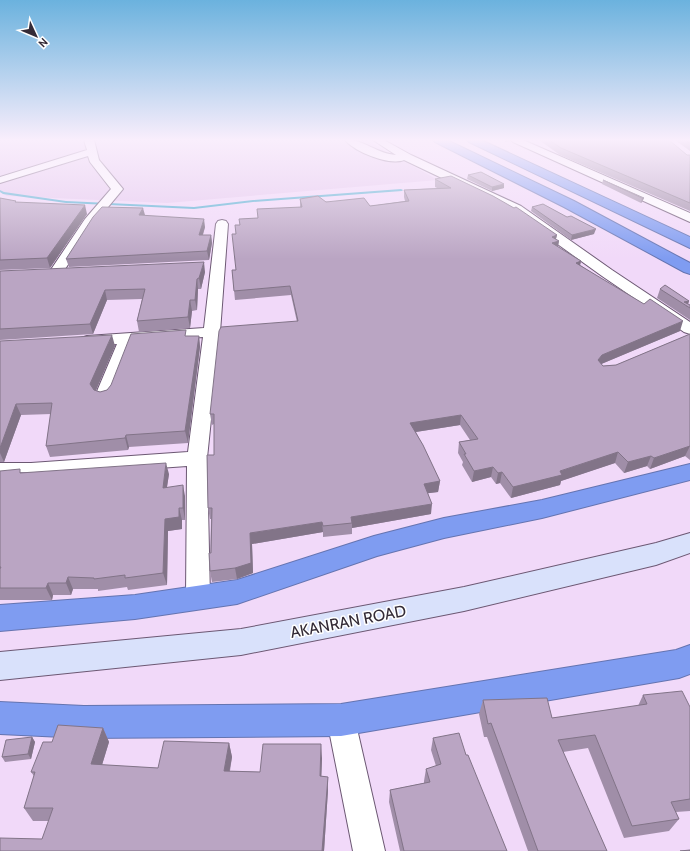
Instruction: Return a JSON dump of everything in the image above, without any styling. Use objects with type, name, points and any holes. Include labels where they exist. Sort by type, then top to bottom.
[{"type":"highway","points":[[520,180],[569,204],[690,269]]},
{"type":"highway","points":[[559,180],[690,243]]},
{"type":"highway","points":[[0,618],[135,607],[237,592],[250,589],[381,544],[444,528],[542,509],[690,472]]},
{"type":"highway","points":[[0,718],[84,722],[341,720],[686,666]]},
{"type":"main road","name":"AKANRAN ROAD","points":[[0,666],[242,642],[464,599],[656,554],[690,543]]},
{"type":"street","points":[[55,274],[89,222],[117,189],[110,180]]},
{"type":"street","points":[[455,180],[517,209],[607,273],[690,329]]},
{"type":"street","points":[[605,180],[690,218]]},
{"type":"street","points":[[198,598],[197,458],[212,332],[211,266],[222,224]]},
{"type":"street","points":[[40,274],[71,273]]},
{"type":"street","points":[[72,342],[212,332]]},
{"type":"street","points":[[104,396],[127,339]]},
{"type":"street","points":[[0,470],[31,470],[197,458]]},
{"type":"street","points":[[341,720],[369,851]]},
{"type":"shaded area","points":[[0,180],[438,180],[167,203],[7,196],[0,192]]},
{"type":"building","points":[[436,180],[459,180],[514,208],[516,207],[557,235],[552,237],[559,241],[552,243],[581,261],[576,263],[644,304],[650,299],[683,321],[602,355],[598,360],[603,366],[616,365],[690,334],[690,446],[654,458],[651,456],[628,462],[618,452],[560,471],[562,475],[513,487],[502,472],[498,473],[493,467],[474,471],[459,442],[478,439],[461,415],[410,423],[423,445],[440,481],[424,484],[432,504],[351,517],[352,523],[323,526],[322,522],[250,533],[251,563],[235,568],[210,571],[209,553],[211,553],[212,508],[208,508],[207,455],[214,455],[214,414],[210,414],[219,331],[221,327],[298,321],[290,286],[234,291],[232,270],[236,270],[232,234],[236,234],[235,225],[240,225],[239,219],[258,218],[257,209],[302,207],[300,199],[318,196],[326,202],[364,198],[370,206],[409,201],[404,190],[451,188]]},
{"type":"building","points":[[477,180],[496,180],[504,184],[492,187]]},
{"type":"building","points":[[603,180],[644,198],[642,198]]},
{"type":"building","points":[[635,180],[690,180],[690,203]]},
{"type":"building","points":[[0,198],[16,201],[15,202],[85,205],[47,258],[0,260]]},
{"type":"building","points":[[543,204],[567,217],[571,216],[596,229],[572,235],[532,207]]},
{"type":"building","points":[[102,207],[143,208],[139,215],[204,219],[199,235],[211,235],[207,251],[66,259],[93,217]]},
{"type":"building","points":[[204,262],[199,278],[197,279],[195,300],[190,300],[188,317],[137,321],[145,289],[105,290],[90,324],[0,329],[0,271]]},
{"type":"building","points":[[665,285],[689,301],[684,302],[690,305],[690,308],[660,289]]},
{"type":"building","points":[[186,330],[185,336],[199,336],[185,431],[126,435],[125,438],[46,446],[52,403],[16,404],[0,448],[0,341],[112,335],[90,384],[94,390],[100,392],[107,390],[111,385],[131,334]]},
{"type":"building","points":[[166,463],[163,488],[183,485],[183,508],[179,508],[179,517],[165,519],[163,573],[125,578],[125,575],[94,579],[68,577],[66,583],[48,583],[46,588],[0,588],[0,471],[20,469],[20,473]]},
{"type":"building","points":[[682,691],[690,707],[690,799],[671,802],[679,819],[632,826],[595,735],[558,740],[607,851],[538,851],[491,723],[488,724],[483,700],[547,698],[552,718],[647,704],[643,695]]},
{"type":"building","points":[[58,725],[103,728],[91,764],[158,768],[164,741],[229,743],[224,771],[260,772],[263,744],[321,744],[320,776],[328,777],[322,851],[0,851],[0,838],[42,839],[53,808],[24,808],[35,772],[31,772],[43,742],[52,742]]},
{"type":"building","points":[[459,733],[466,755],[468,755],[507,851],[404,851],[390,790],[430,782],[426,769],[441,764],[433,738]]},
{"type":"building","points":[[32,737],[28,754],[2,757],[6,740]]},
{"type":"waterway","points":[[0,191],[3,193],[66,202],[194,208],[253,201],[401,190]]}]
